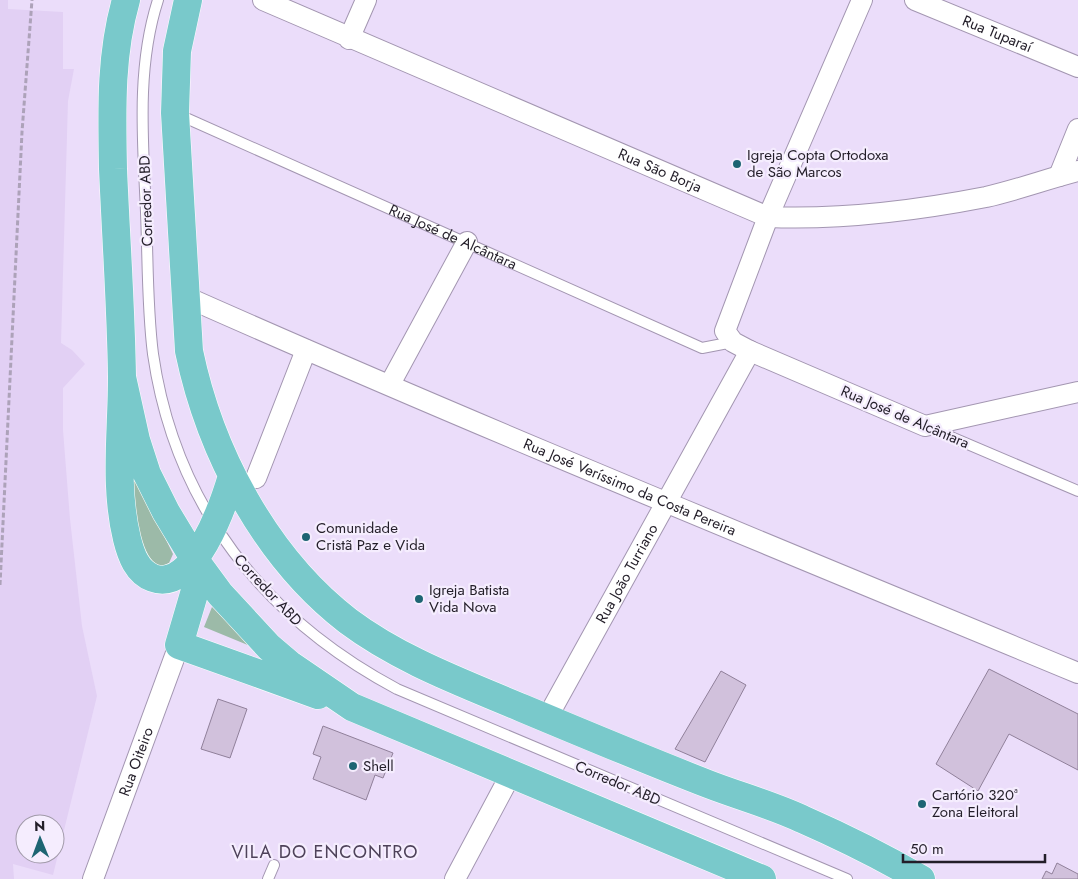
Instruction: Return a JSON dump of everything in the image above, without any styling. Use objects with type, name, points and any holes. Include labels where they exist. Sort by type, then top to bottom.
[{"type":"main road","points":[[126,0],[115,46],[111,100],[122,377],[118,474],[124,523],[131,555],[139,568],[147,576],[157,580],[171,578],[198,565]]},
{"type":"main road","points":[[188,0],[177,51],[176,113],[184,296],[189,351],[195,382],[244,477],[256,519],[294,569],[315,592],[348,621],[388,647],[440,674],[710,785],[800,818],[893,863],[921,879]]},
{"type":"main road","points":[[122,377],[136,440],[147,474],[166,512],[198,565],[220,594],[269,647],[318,685],[352,707]]},
{"type":"main road","points":[[244,477],[214,525],[198,565],[179,645],[352,707],[762,879]]},
{"type":"street","name":"Rua São Borja","points":[[264,0],[349,39],[768,218],[808,219],[887,212],[986,196],[1068,174]]},
{"type":"street","points":[[349,39],[366,0]]},
{"type":"street","name":"Rua João Turriano","points":[[547,718],[668,503],[736,341],[768,218],[862,0]]},
{"type":"street","name":"Rua Tuparaí","points":[[915,0],[1078,68]]},
{"type":"street","points":[[1068,174],[1078,130]]},
{"type":"street","points":[[390,384],[466,242]]},
{"type":"street","name":"Rua José Veríssimo da Costa Pereira","points":[[184,296],[306,350],[668,503],[1078,673]]},
{"type":"street","name":"Rua José de Alcântara","points":[[736,341],[925,426]]},
{"type":"street","points":[[244,477],[306,350]]},
{"type":"street","points":[[925,426],[1078,392]]},
{"type":"street","name":"Rua Oiteiro","points":[[92,879],[179,645]]},
{"type":"street","points":[[454,879],[511,774]]},
{"type":"lane","name":"Corredor ABD","points":[[158,0],[149,36],[143,100],[153,354],[169,424],[181,458],[214,525],[250,573],[280,606],[306,630],[365,672],[414,696],[847,879]]},
{"type":"lane","name":"Rua José de Alcântara","points":[[176,113],[702,348],[736,341]]},
{"type":"lane","name":"Rua José de Alcântara","points":[[925,426],[1078,491]]},
{"type":"lane","points":[[268,879],[274,865]]},
{"type":"path","points":[[0,585],[22,132],[32,0]]},
{"type":"shaded area","points":[[0,0],[8,0],[8,9],[63,12],[63,69],[74,69],[68,101],[61,343],[72,350],[85,364],[63,388],[63,430],[70,519],[82,626],[97,696],[65,826],[65,814],[15,814],[15,864],[56,864],[53,875],[13,864],[14,879],[0,879]]},
{"type":"green space","points":[[130,467],[173,554],[169,563],[160,567],[149,564],[138,532]]},
{"type":"green space","points":[[212,607],[255,648],[204,627]]},
{"type":"building","points":[[989,669],[1078,714],[1078,770],[1009,734],[978,791],[936,764]]},
{"type":"building","points":[[721,671],[746,685],[705,762],[675,749]]},
{"type":"building","points":[[218,699],[247,709],[230,758],[201,749]]},
{"type":"building","name":"Shell","points":[[323,726],[393,753],[383,778],[375,775],[366,800],[313,779],[321,757],[313,754]]},
{"type":"building","points":[[1057,863],[1078,874],[1078,879],[1042,879],[1046,871],[1052,874]]},
{"type":"place","name":"Igreja Copta Ortodoxa de São Marcos","points":[[737,164]]},
{"type":"place","name":"Comunidade Cristã Paz e Vida","points":[[306,537]]},
{"type":"place","name":"Igreja Batista Vida Nova","points":[[419,599]]},
{"type":"place","name":"Shell","points":[[353,766]]},
{"type":"place","name":"Cartório 320ª Zona Eleitoral","points":[[922,804]]},
{"type":"district","name":"VILA DO ENCONTRO","points":[[325,852]]}]
